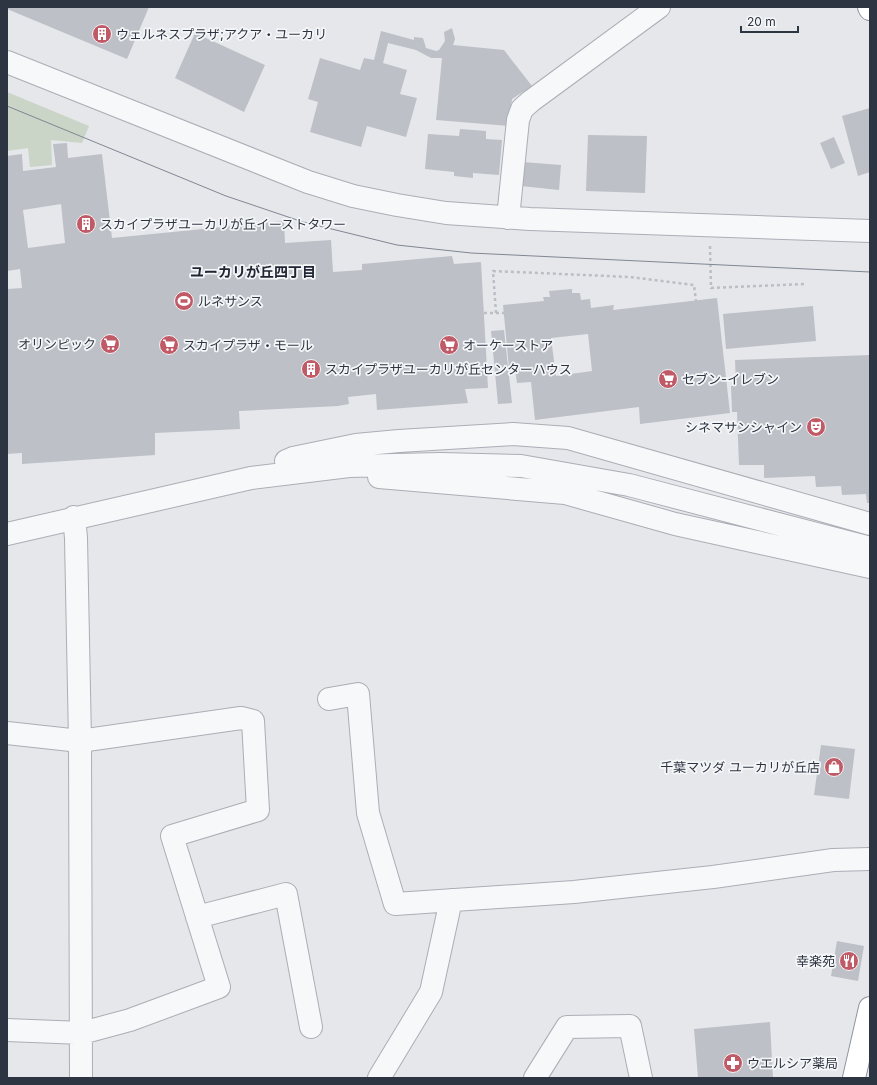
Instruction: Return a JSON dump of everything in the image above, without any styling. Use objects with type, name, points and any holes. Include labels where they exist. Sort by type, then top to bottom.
[{"type":"highway","points":[[854,1078],[870,1008]]},
{"type":"street","points":[[508,218],[518,120],[522,109],[659,7]]},
{"type":"street","points":[[7,62],[308,182],[353,196],[397,205],[446,213],[508,218],[870,231]]},
{"type":"street","points":[[251,478],[293,458],[356,445],[456,437],[513,434],[529,435],[568,438],[870,524]]},
{"type":"street","points":[[7,534],[74,517],[251,478],[310,469],[349,466],[441,464],[521,466],[629,485],[870,548]]},
{"type":"street","points":[[310,469],[319,472],[565,493],[675,524],[870,567]]},
{"type":"street","points":[[74,517],[76,538],[80,741],[81,1078]]},
{"type":"street","points":[[330,699],[358,694],[368,813],[394,904],[574,892],[713,877],[833,860],[870,859]]},
{"type":"street","points":[[7,733],[80,741],[241,718],[253,721],[258,810],[172,836],[219,987],[130,1020],[82,1033],[7,1030]]},
{"type":"street","points":[[197,917],[286,894],[311,1027]]},
{"type":"street","points":[[379,1078],[431,992],[451,900]]},
{"type":"street","points":[[535,1078],[567,1027],[622,1026],[630,1026],[641,1078]]},
{"type":"path","points":[[710,240],[711,288],[804,284]]},
{"type":"path","points":[[496,313],[493,271],[630,277],[694,285],[696,301]]},
{"type":"path","points":[[484,313],[504,313]]},
{"type":"shaded area","points":[[7,92],[89,126],[82,143],[51,140],[52,165],[30,167],[28,148],[7,151]]},
{"type":"building","name":"ウェルネスプラザ;アクア・ユーカリ","points":[[7,7],[149,7],[127,59],[7,9]]},
{"type":"building","points":[[452,28],[455,39],[453,45],[504,50],[532,86],[512,99],[509,126],[436,120],[442,58],[431,58],[416,50],[388,43],[383,63],[407,70],[400,94],[417,98],[406,137],[367,126],[361,147],[310,132],[318,102],[308,99],[320,58],[360,70],[364,58],[374,60],[381,31],[414,40],[414,37],[423,38],[426,48],[436,51],[439,50],[445,41],[444,32]]},
{"type":"building","points":[[195,33],[265,65],[244,112],[175,78]]},
{"type":"building","points":[[870,108],[870,172],[858,176],[842,116]]},
{"type":"building","points":[[460,129],[486,131],[486,139],[502,140],[499,175],[473,173],[473,178],[454,176],[454,172],[425,169],[428,134],[459,136]]},
{"type":"building","points":[[588,135],[647,136],[645,193],[586,191]]},
{"type":"building","points":[[834,137],[845,163],[831,169],[820,143]]},
{"type":"building","name":"スカイプラザ・モール","points":[[67,143],[68,158],[102,154],[112,238],[284,221],[285,243],[331,240],[333,272],[362,270],[362,264],[452,256],[454,264],[481,262],[488,388],[465,389],[468,403],[377,410],[376,394],[348,397],[349,404],[338,406],[239,411],[240,429],[155,433],[155,455],[22,464],[22,453],[7,454],[7,289],[22,288],[20,269],[7,271],[7,156],[22,154],[23,171],[56,167],[53,144]],"holes":[[[61,204],[65,243],[28,248],[23,210]]]},
{"type":"building","points":[[523,162],[561,165],[559,190],[521,186]]},
{"type":"building","points":[[572,289],[572,293],[580,293],[581,300],[590,299],[591,308],[614,305],[613,310],[717,298],[730,413],[640,424],[639,407],[535,420],[531,382],[517,383],[515,368],[509,368],[503,305],[544,301],[543,297],[550,297],[549,291]],"holes":[[[588,334],[592,371],[556,376],[551,338]]]},
{"type":"building","points":[[813,306],[816,341],[726,349],[723,314]]},
{"type":"building","points":[[504,330],[512,403],[498,404],[491,331]]},
{"type":"building","points":[[870,355],[870,503],[867,503],[866,494],[842,495],[841,486],[816,487],[815,476],[764,478],[764,465],[739,465],[737,412],[732,412],[731,386],[736,385],[735,360]]},
{"type":"building","points":[[821,745],[855,749],[849,799],[814,795]]},
{"type":"building","points":[[837,941],[864,946],[858,981],[831,976]]},
{"type":"building","points":[[770,1022],[773,1078],[698,1078],[694,1029]]},
{"type":"tram line","points":[[7,106],[226,196],[303,222],[397,245],[471,253],[870,272]]},
{"type":"place","name":"ウェルネスプラザ;アクア・ユーカリ","points":[[102,34]]},
{"type":"place","name":"スカイプラザユーカリが丘イーストタワー","points":[[86,224]]},
{"type":"place","name":"ルネサンス","points":[[184,301]]},
{"type":"place","name":"オリンピック","points":[[110,344]]},
{"type":"place","name":"スカイプラザ・モール","points":[[169,345]]},
{"type":"place","name":"オーケーストア","points":[[449,345]]},
{"type":"place","name":"スカイプラザユーカリが丘センターハウス","points":[[311,369]]},
{"type":"place","name":"セブン-イレブン","points":[[668,379]]},
{"type":"place","name":"シネマサンシャイン","points":[[816,427]]},
{"type":"place","name":"千葉マツダ ユーカリが丘店","points":[[834,767]]},
{"type":"place","name":"幸楽苑","points":[[849,961]]},
{"type":"place","name":"ウエルシア薬局","points":[[733,1063]]},
{"type":"district","name":"ユーカリが丘四丁目","points":[[253,272]]}]
